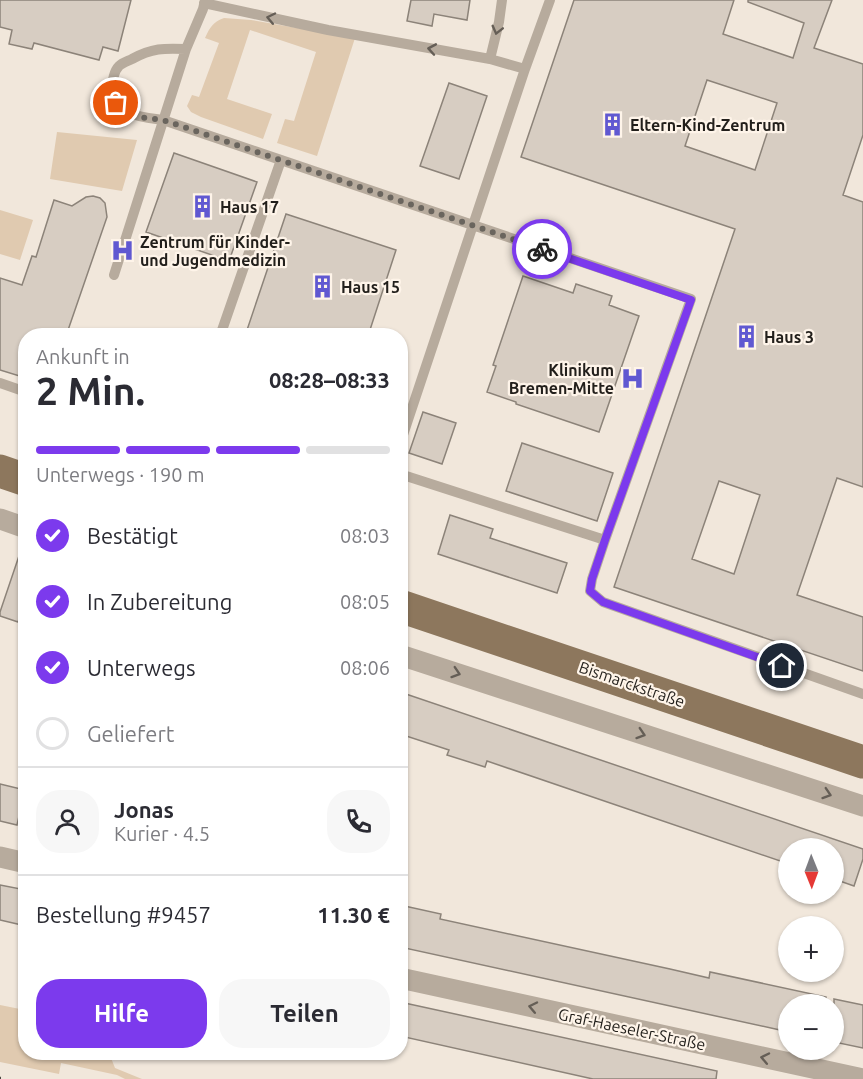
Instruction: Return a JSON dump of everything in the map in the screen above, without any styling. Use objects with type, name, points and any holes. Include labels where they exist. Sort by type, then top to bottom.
[{"type":"main road","points":[[0,471],[18,477]]},
{"type":"main road","name":"Bismarckstraße","points":[[408,609],[863,762]]},
{"type":"street","points":[[0,519],[18,525]]},
{"type":"street","points":[[408,658],[863,806]]},
{"type":"street","points":[[0,857],[18,861]]},
{"type":"street","name":"Graf-Haeseler-Straße","points":[[408,980],[863,1079]]},
{"type":"lane","points":[[490,59],[502,0]]},
{"type":"lane","points":[[408,420],[550,0]]},
{"type":"lane","points":[[114,275],[186,49],[204,2],[328,30],[490,59],[525,69]]},
{"type":"lane","points":[[186,49],[165,48],[145,52],[119,67],[112,80],[116,103],[129,113],[163,120],[691,300],[605,540],[590,591],[603,602],[863,694]]},
{"type":"lane","points":[[223,328],[281,160]]},
{"type":"lane","points":[[0,383],[18,389]]},
{"type":"lane","points":[[408,477],[605,540]]},
{"type":"shaded area","points":[[224,18],[251,20],[355,38],[317,156],[277,143],[285,119],[294,121],[316,52],[250,30],[227,99],[272,114],[263,139],[191,112],[187,106],[192,95],[199,97],[219,43],[205,38],[212,25]]},
{"type":"shaded area","points":[[57,132],[137,140],[122,191],[50,179]]},
{"type":"shaded area","points":[[0,210],[33,220],[20,260],[0,254]]},
{"type":"shaded area","points":[[0,1005],[18,1009],[18,1060],[112,1060],[115,1068],[142,1079],[125,1079],[117,1075],[61,1063],[59,1074],[0,1062]]},
{"type":"building","points":[[0,0],[131,0],[118,51],[103,47],[99,60],[34,43],[32,49],[9,44],[12,30],[0,27]]},
{"type":"building","points":[[411,0],[470,0],[467,20],[434,14],[432,26],[407,21]]},
{"type":"building","name":"Haus 3","points":[[574,0],[734,0],[723,34],[793,58],[804,23],[748,2],[748,0],[832,0],[814,48],[863,64],[863,135],[843,195],[863,202],[863,487],[837,478],[797,595],[863,617],[863,671],[614,587],[735,229],[521,157]],"holes":[[[707,80],[777,103],[755,170],[685,146]],[[719,481],[760,495],[734,574],[692,559]]]},
{"type":"building","points":[[449,83],[487,96],[459,179],[420,166]]},
{"type":"building","name":"Haus 17","points":[[174,153],[257,182],[229,261],[146,232]]},
{"type":"building","points":[[86,197],[100,198],[105,203],[107,217],[69,328],[18,328],[18,376],[0,370],[0,278],[22,285],[32,256],[36,257],[54,200],[72,206]]},
{"type":"building","name":"Haus 15","points":[[286,214],[396,250],[371,328],[248,328]]},
{"type":"building","points":[[523,276],[573,293],[576,284],[612,296],[609,305],[639,316],[599,432],[487,392],[496,366],[493,365]]},
{"type":"building","points":[[423,412],[456,423],[442,464],[409,453]]},
{"type":"building","points":[[522,443],[613,473],[597,521],[506,491]]},
{"type":"building","points":[[450,515],[493,529],[490,538],[567,563],[557,593],[438,554]]},
{"type":"building","points":[[18,559],[18,622],[0,616]]},
{"type":"building","points":[[408,695],[831,838],[778,838],[778,860],[487,761],[485,767],[447,755],[449,750],[408,737]]},
{"type":"building","points":[[0,784],[18,788],[17,825],[0,821]]},
{"type":"building","points":[[844,843],[863,849],[863,859],[854,886],[844,882]]},
{"type":"building","points":[[0,885],[18,888],[18,924],[0,920]]},
{"type":"building","points":[[408,907],[441,914],[440,919],[709,978],[710,972],[812,994],[778,994],[778,1030],[408,949]]},
{"type":"building","points":[[844,1001],[863,1005],[863,1048],[844,1044]]},
{"type":"building","points":[[408,1004],[717,1071],[716,1079],[593,1079],[408,1038]]},
{"type":"way so far","points":[[116,103],[129,113],[163,120],[542,249]]},
{"type":"place","name":"Eltern-Kind-Zentrum","points":[[612,125]]},
{"type":"place","name":"Haus 17","points":[[202,207]]},
{"type":"place","name":"Zentrum für Kinder- und Jugendmedizin","points":[[122,251]]},
{"type":"place","name":"Haus 15","points":[[323,287]]},
{"type":"place","name":"Haus 3","points":[[746,337]]},
{"type":"place","name":"Klinikum Bremen-Mitte","points":[[632,379]]},
{"type":"route","points":[[542,249],[691,300],[605,540],[590,591],[603,602],[782,666]]}]
